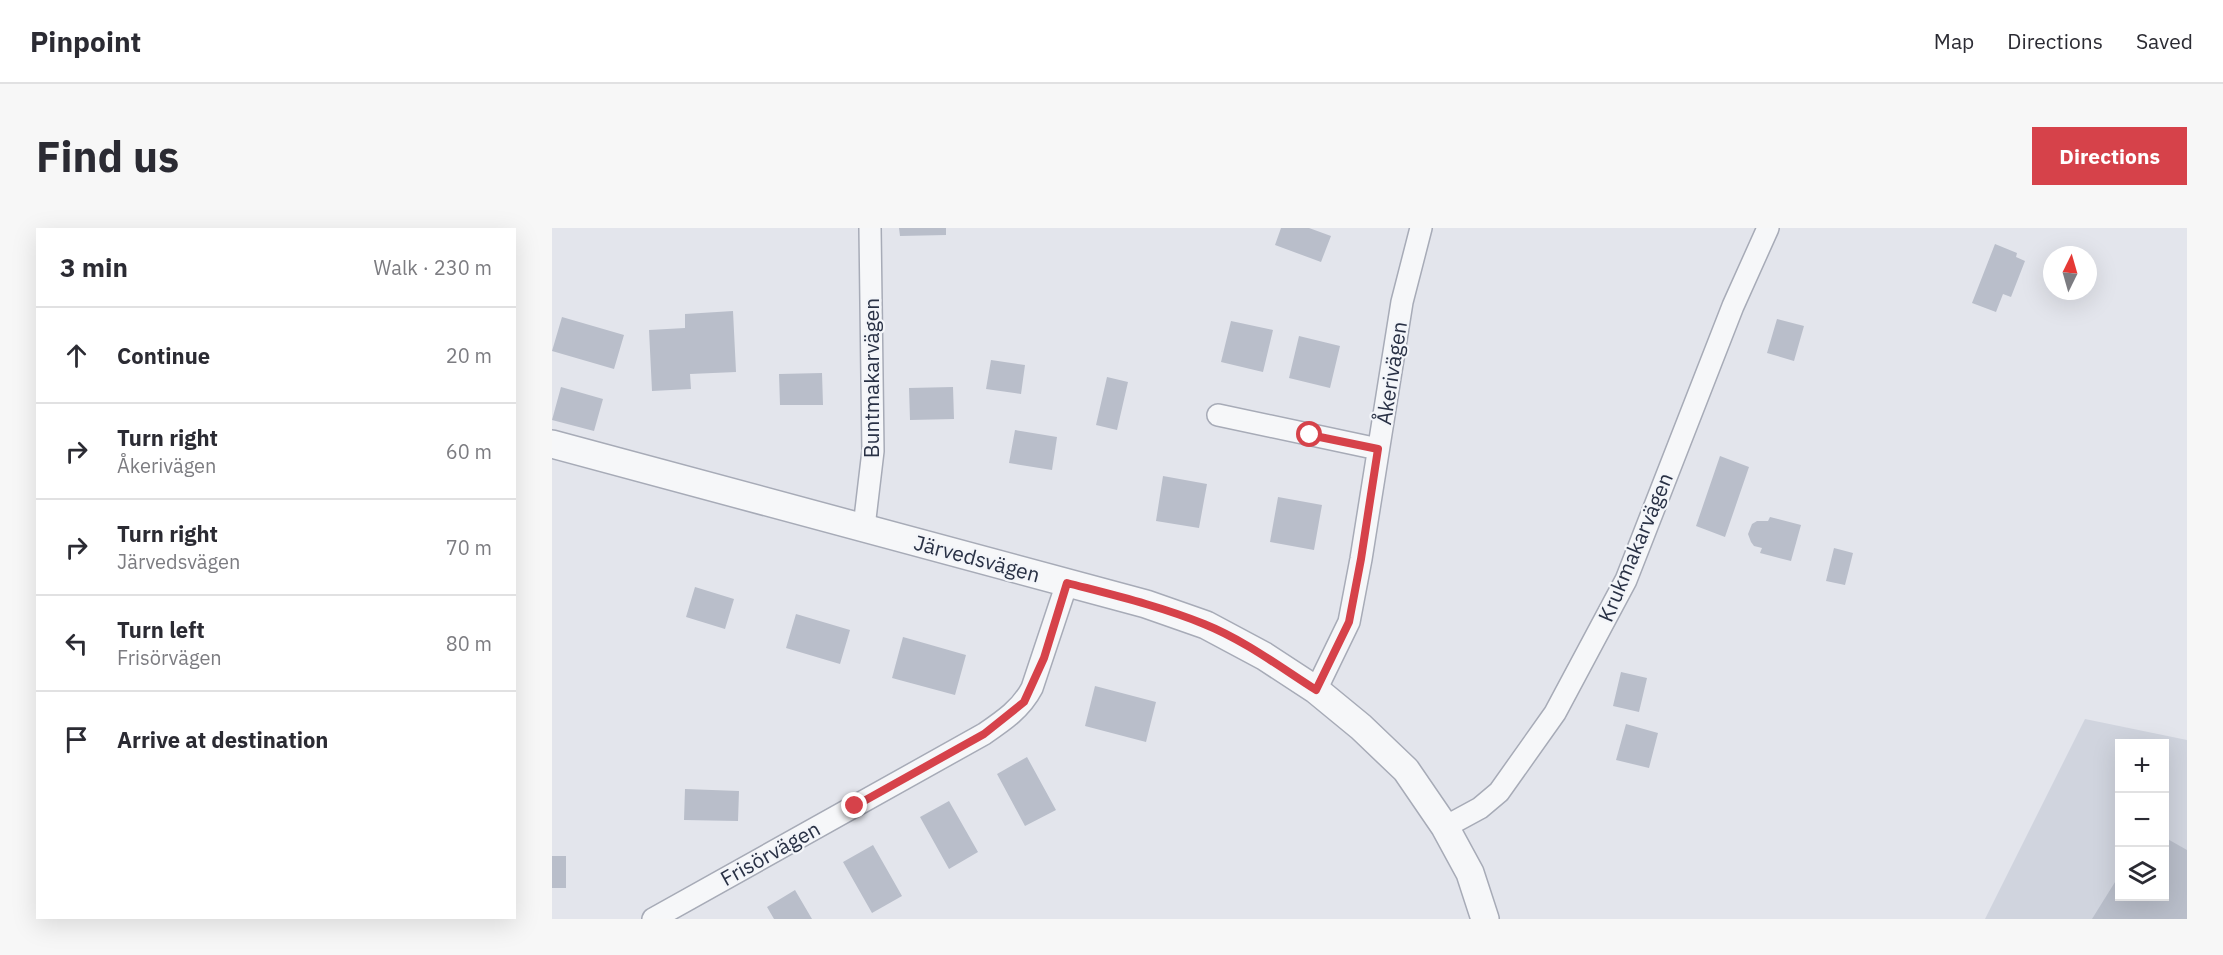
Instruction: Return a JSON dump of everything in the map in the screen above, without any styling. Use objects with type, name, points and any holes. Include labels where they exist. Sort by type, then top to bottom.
[{"type":"street","name":"Buntmakarvägen","points":[[864,527],[873,451],[870,228]]},
{"type":"street","name":"Åkerivägen","points":[[1316,690],[1349,622],[1402,302],[1421,228]]},
{"type":"street","name":"Krukmakarvägen","points":[[1445,827],[1480,808],[1499,792],[1561,703],[1626,580],[1733,306],[1768,228]]},
{"type":"street","points":[[1218,415],[1378,449]]},
{"type":"street","name":"Järvedsvägen","points":[[552,444],[1146,604],[1206,625],[1264,656],[1316,690],[1361,727],[1406,770],[1445,827],[1470,873],[1485,919]]},
{"type":"street","name":"Frisörvägen","points":[[653,919],[1002,722],[1024,702],[1032,688],[1067,583]]},
{"type":"shaded area","points":[[2085,719],[2187,740],[2187,919],[1985,919]]},
{"type":"building","points":[[899,228],[946,228],[946,235],[900,236]]},
{"type":"building","points":[[1281,228],[1309,228],[1331,236],[1321,262],[1275,245]]},
{"type":"building","points":[[1995,244],[2017,253],[2016,257],[2025,261],[2011,297],[2003,294],[1996,312],[1972,303]]},
{"type":"building","points":[[733,311],[736,372],[690,374],[691,389],[652,391],[649,330],[685,328],[685,314]]},
{"type":"building","points":[[562,317],[624,335],[614,369],[552,351]]},
{"type":"building","points":[[1777,319],[1804,326],[1794,361],[1767,353]]},
{"type":"building","points":[[1231,321],[1273,330],[1263,372],[1221,362]]},
{"type":"building","points":[[1299,336],[1340,346],[1330,388],[1289,378]]},
{"type":"building","points":[[991,360],[1025,365],[1021,394],[986,389]]},
{"type":"building","points":[[822,373],[823,405],[780,405],[779,374]]},
{"type":"building","points":[[1107,377],[1128,382],[1117,430],[1096,425]]},
{"type":"building","points":[[561,387],[603,399],[594,431],[552,420]]},
{"type":"building","points":[[953,387],[954,419],[910,420],[909,388]]},
{"type":"building","points":[[1015,430],[1057,437],[1052,470],[1009,463]]},
{"type":"building","points":[[1720,456],[1749,467],[1725,537],[1696,526]]},
{"type":"building","points":[[1163,476],[1207,484],[1199,528],[1156,521]]},
{"type":"building","points":[[1278,497],[1322,505],[1314,550],[1270,542]]},
{"type":"building","points":[[1770,517],[1801,525],[1791,561],[1760,553],[1762,548],[1754,546],[1751,542],[1748,534],[1752,524],[1757,521],[1768,521]]},
{"type":"building","points":[[1834,548],[1853,553],[1845,585],[1826,581]]},
{"type":"building","points":[[695,587],[734,599],[725,629],[686,617]]},
{"type":"building","points":[[796,614],[850,630],[840,664],[786,648]]},
{"type":"building","points":[[903,637],[966,655],[955,695],[892,678]]},
{"type":"building","points":[[1621,672],[1647,678],[1639,712],[1613,706]]},
{"type":"building","points":[[1095,686],[1156,702],[1146,742],[1085,726]]},
{"type":"building","points":[[1626,724],[1658,733],[1649,768],[1616,760]]},
{"type":"building","points":[[1027,757],[1056,810],[1025,826],[997,774]]},
{"type":"building","points":[[685,789],[739,791],[738,821],[684,820]]},
{"type":"building","points":[[949,801],[978,852],[949,869],[920,817]]},
{"type":"building","points":[[2169,840],[2187,850],[2187,919],[2092,919],[2115,882],[2115,901],[2169,901]]},
{"type":"building","points":[[873,845],[902,896],[872,913],[843,862]]},
{"type":"building","points":[[552,856],[566,856],[566,888],[552,888]]},
{"type":"building","points":[[795,890],[812,919],[774,919],[767,907]]},
{"type":"route","points":[[855,806],[984,734],[1002,722],[1024,702],[1044,658],[1067,583],[1146,604],[1206,625],[1264,656],[1316,690],[1349,622],[1378,449],[1310,435]]}]
